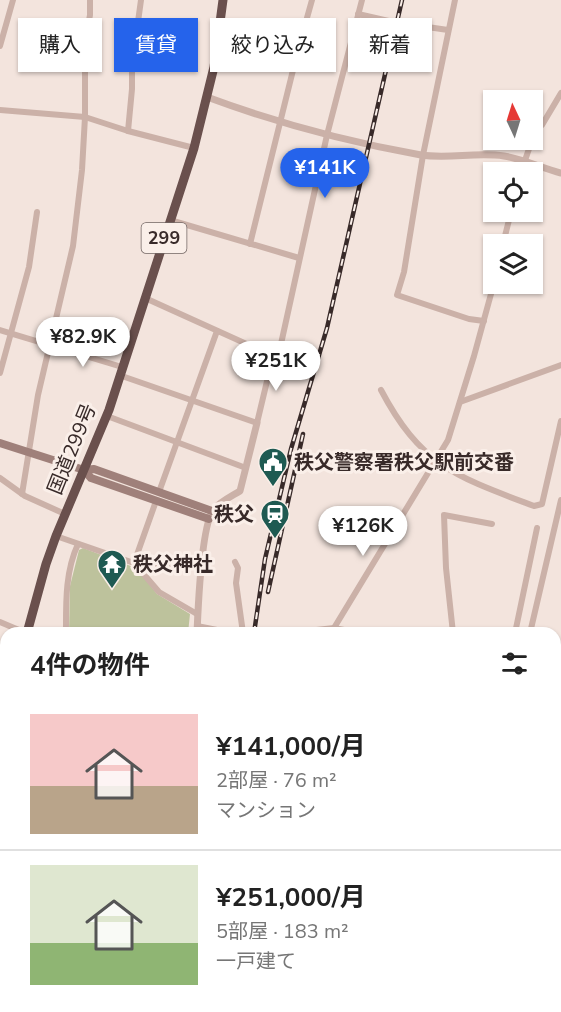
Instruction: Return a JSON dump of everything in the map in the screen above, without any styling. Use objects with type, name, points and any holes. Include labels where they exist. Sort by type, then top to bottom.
[{"type":"highway","name":"国道299号","points":[[28,627],[64,514],[107,416],[194,148],[207,97],[224,0]]},
{"type":"main road","points":[[0,443],[84,470],[94,469],[211,515]]},
{"type":"street","points":[[0,46],[13,0]]},
{"type":"street","points":[[22,494],[38,395],[73,246],[82,170],[85,42],[90,0]]},
{"type":"street","points":[[128,131],[132,64],[141,0]]},
{"type":"street","points":[[250,244],[312,0]]},
{"type":"street","points":[[197,627],[202,568],[211,515],[240,490],[273,356],[279,353],[327,135],[362,0]]},
{"type":"street","points":[[454,0],[423,155],[404,272],[397,296],[469,319],[484,321]]},
{"type":"street","points":[[358,14],[376,18]]},
{"type":"street","points":[[432,28],[448,30]]},
{"type":"street","points":[[543,123],[561,93]]},
{"type":"street","points":[[207,97],[280,123],[327,135],[448,158],[503,156],[561,173]]},
{"type":"street","points":[[0,110],[85,117],[194,148]]},
{"type":"street","points":[[524,161],[528,150]]},
{"type":"street","points":[[0,373],[29,267],[37,212]]},
{"type":"street","points":[[170,220],[299,258]]},
{"type":"street","points":[[332,627],[448,438],[491,294]]},
{"type":"street","points":[[146,298],[273,356]]},
{"type":"street","points":[[0,330],[121,371],[192,401],[256,423]]},
{"type":"street","points":[[134,563],[217,331]]},
{"type":"street","points":[[460,402],[561,365]]},
{"type":"street","points":[[381,390],[396,417],[422,450],[435,461],[475,484],[534,506],[542,504],[561,421]]},
{"type":"street","points":[[107,416],[246,468]]},
{"type":"street","points":[[0,478],[22,494],[64,514]]},
{"type":"street","points":[[531,627],[561,500]]},
{"type":"street","points":[[452,627],[446,568],[444,515],[492,524]]},
{"type":"street","points":[[516,627],[537,528]]},
{"type":"street","points":[[56,536],[134,563],[202,568]]},
{"type":"street","points":[[66,627],[68,583],[73,555],[78,544]]},
{"type":"street","points":[[235,562],[238,568],[236,583],[242,627]]},
{"type":"street","points":[[134,563],[159,592],[197,614]]},
{"type":"green space","name":"秩父神社","points":[[83,548],[136,568],[157,594],[190,614],[189,627],[69,627],[70,586],[79,550]]},
{"type":"railway","points":[[255,627],[265,559],[291,449],[327,328],[402,0]]},
{"type":"railway","points":[[268,592],[303,434]]},
{"type":"place","name":"秩父警察署秩父駅前交番","points":[[273,488]]},
{"type":"place","name":"秩父","points":[[275,540]]},
{"type":"place","name":"秩父神社","points":[[112,590]]}]
